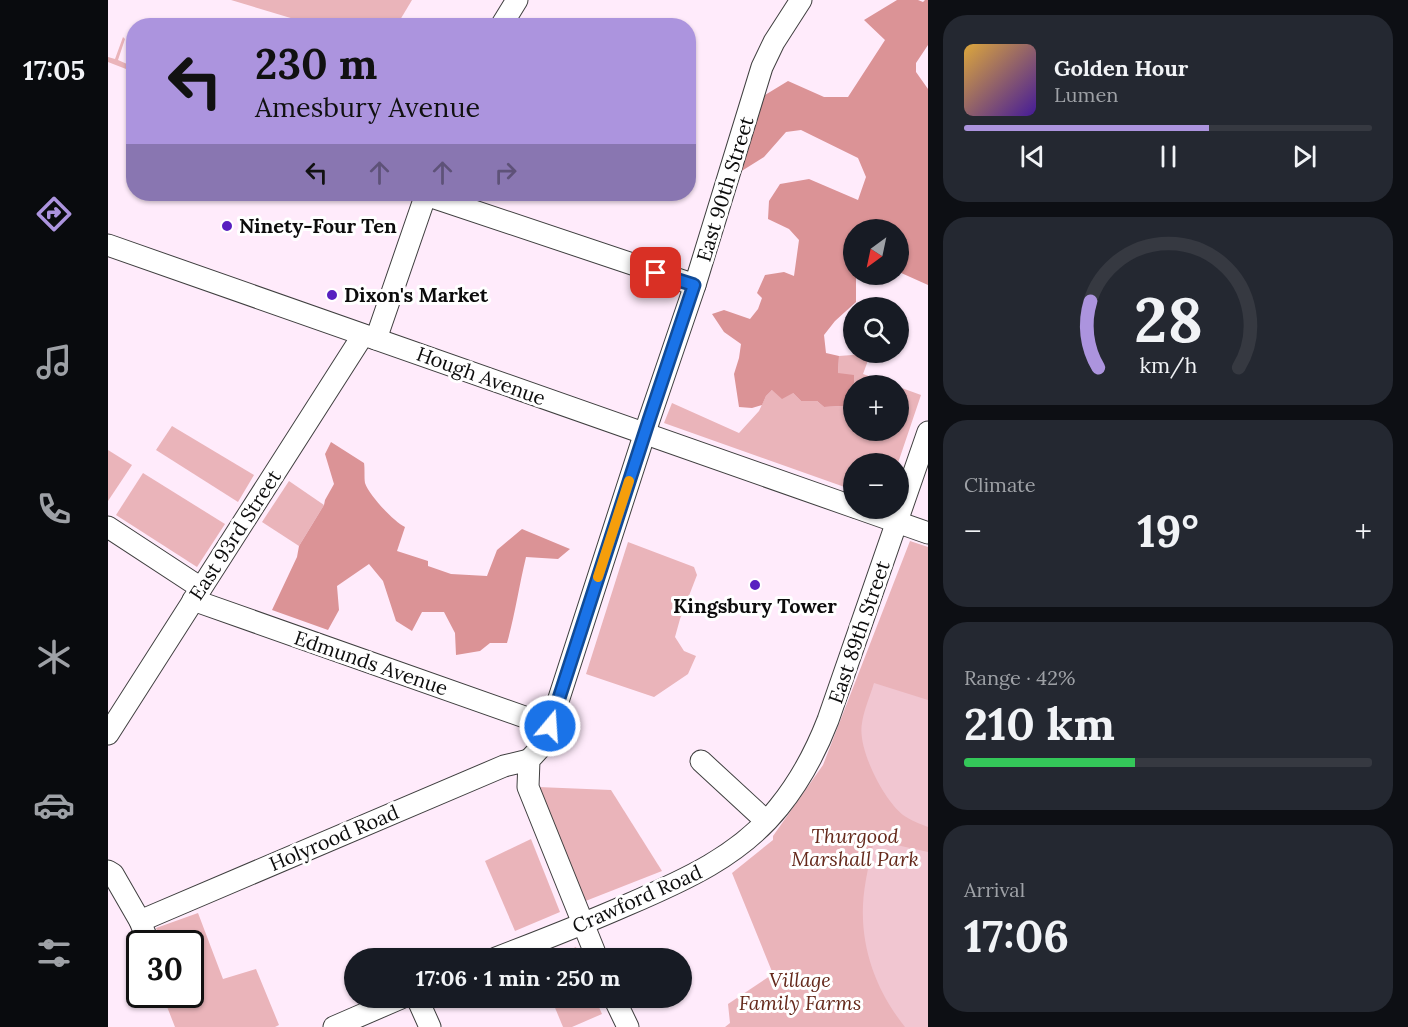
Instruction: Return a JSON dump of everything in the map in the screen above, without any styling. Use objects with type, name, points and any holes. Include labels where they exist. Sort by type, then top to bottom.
[{"type":"street","points":[[506,18],[517,0]]},
{"type":"street","name":"East 90th Street","points":[[529,760],[540,747],[550,726],[694,285],[762,67],[774,42],[801,0]]},
{"type":"street","name":"East 93rd Street","points":[[109,729],[370,337],[423,201]]},
{"type":"street","points":[[447,201],[694,285]]},
{"type":"street","name":"Hough Avenue","points":[[108,245],[843,504]]},
{"type":"street","name":"East 89th Street","points":[[766,821],[794,786],[822,735],[928,432]]},
{"type":"street","name":"Hough Avenue","points":[[888,519],[928,533]]},
{"type":"street","name":"Edmunds Avenue","points":[[108,527],[197,594],[550,726]]},
{"type":"street","points":[[529,760],[528,787],[593,948]]},
{"type":"street","name":"Holyrood Road","points":[[140,921],[504,766],[529,760]]},
{"type":"street","points":[[701,761],[766,821]]},
{"type":"street","name":"Crawford Road","points":[[522,948],[661,891],[699,872],[729,853],[766,821]]},
{"type":"street","points":[[108,871],[113,874],[144,930]]},
{"type":"street","points":[[334,1027],[378,1008]]},
{"type":"street","points":[[421,1008],[430,1027]]},
{"type":"street","points":[[617,1008],[623,1025]]},
{"type":"green space","points":[[231,0],[412,0],[401,18],[291,18]]},
{"type":"green space","points":[[123,37],[125,39],[118,60],[126,64],[126,69],[108,62],[108,57],[115,59]]},
{"type":"green space","points":[[839,356],[843,356],[843,363],[867,363],[863,374],[866,375],[843,375],[843,382],[838,373]]},
{"type":"green space","points":[[772,390],[793,393],[801,401],[817,401],[824,407],[842,406],[843,441],[905,441],[901,453],[843,453],[843,486],[664,423],[672,403],[739,433],[759,411],[766,396]]},
{"type":"green space","points":[[909,391],[921,395],[909,430]]},
{"type":"green space","points":[[172,426],[254,475],[238,502],[156,450]]},
{"type":"green space","points":[[108,450],[132,465],[108,501]]},
{"type":"green space","points":[[143,473],[225,524],[197,567],[116,515]]},
{"type":"green space","points":[[289,481],[324,505],[299,546],[262,522]]},
{"type":"green space","name":"Thurgood Marshall Park","points":[[910,541],[928,547],[928,1027],[725,1027],[730,1023],[728,1004],[773,974],[732,873],[773,840],[773,836],[823,765]]},
{"type":"green space","points":[[628,542],[694,567],[697,575],[675,637],[684,651],[696,656],[688,674],[654,697],[586,674]]},
{"type":"green space","points":[[538,787],[611,790],[662,871],[583,902]]},
{"type":"green space","points":[[531,839],[560,912],[515,931],[485,861]]},
{"type":"green space","points":[[198,913],[223,979],[256,969],[279,1025],[275,1027],[175,1027],[168,1008],[204,1008],[204,930],[157,930],[156,928]]},
{"type":"green space","points":[[555,1008],[599,1008],[602,1014],[572,1027],[563,1027]]},
{"type":"shaded area","points":[[897,0],[923,2],[928,0],[928,45],[916,63],[916,72],[928,89],[928,285],[909,276],[909,219],[843,219],[843,285],[856,285],[856,297],[843,297],[843,314],[824,335],[826,353],[839,356],[838,373],[854,375],[843,375],[843,407],[824,407],[817,401],[801,401],[793,393],[782,399],[772,390],[762,405],[752,408],[739,407],[734,374],[741,344],[724,332],[712,314],[724,310],[750,319],[758,309],[762,298],[757,293],[765,275],[784,272],[794,276],[799,240],[789,229],[768,219],[769,201],[780,184],[809,179],[858,200],[866,177],[858,158],[801,130],[786,132],[764,157],[740,172],[765,95],[788,81],[824,97],[848,97],[885,40],[864,20]]},
{"type":"shaded area","points":[[331,442],[364,463],[367,488],[389,514],[405,527],[397,551],[428,561],[428,566],[451,574],[487,576],[497,550],[522,529],[570,549],[558,559],[526,557],[507,643],[490,643],[480,651],[456,655],[455,633],[444,612],[422,612],[412,631],[396,621],[383,581],[369,564],[337,586],[339,610],[328,630],[272,610],[297,557],[299,546],[334,484],[325,454]]},
{"type":"shaded area","points":[[874,683],[928,700],[928,827],[906,817],[895,807],[873,772],[863,746],[862,723]]},
{"type":"shaded area","points":[[874,840],[928,852],[928,1027],[905,1027],[886,1000],[868,954],[863,905]]},
{"type":"slow traffic","points":[[598,577],[629,481]]},
{"type":"place","name":"Ninety-Four Ten","points":[[227,226]]},
{"type":"place","name":"Dixon's Market","points":[[332,295]]},
{"type":"place","name":"Kingsbury Tower","points":[[755,585]]},
{"type":"route","points":[[550,726],[694,285],[656,273]]},
{"type":"park label","name":"Village Family Farms","points":[[800,992]]}]
